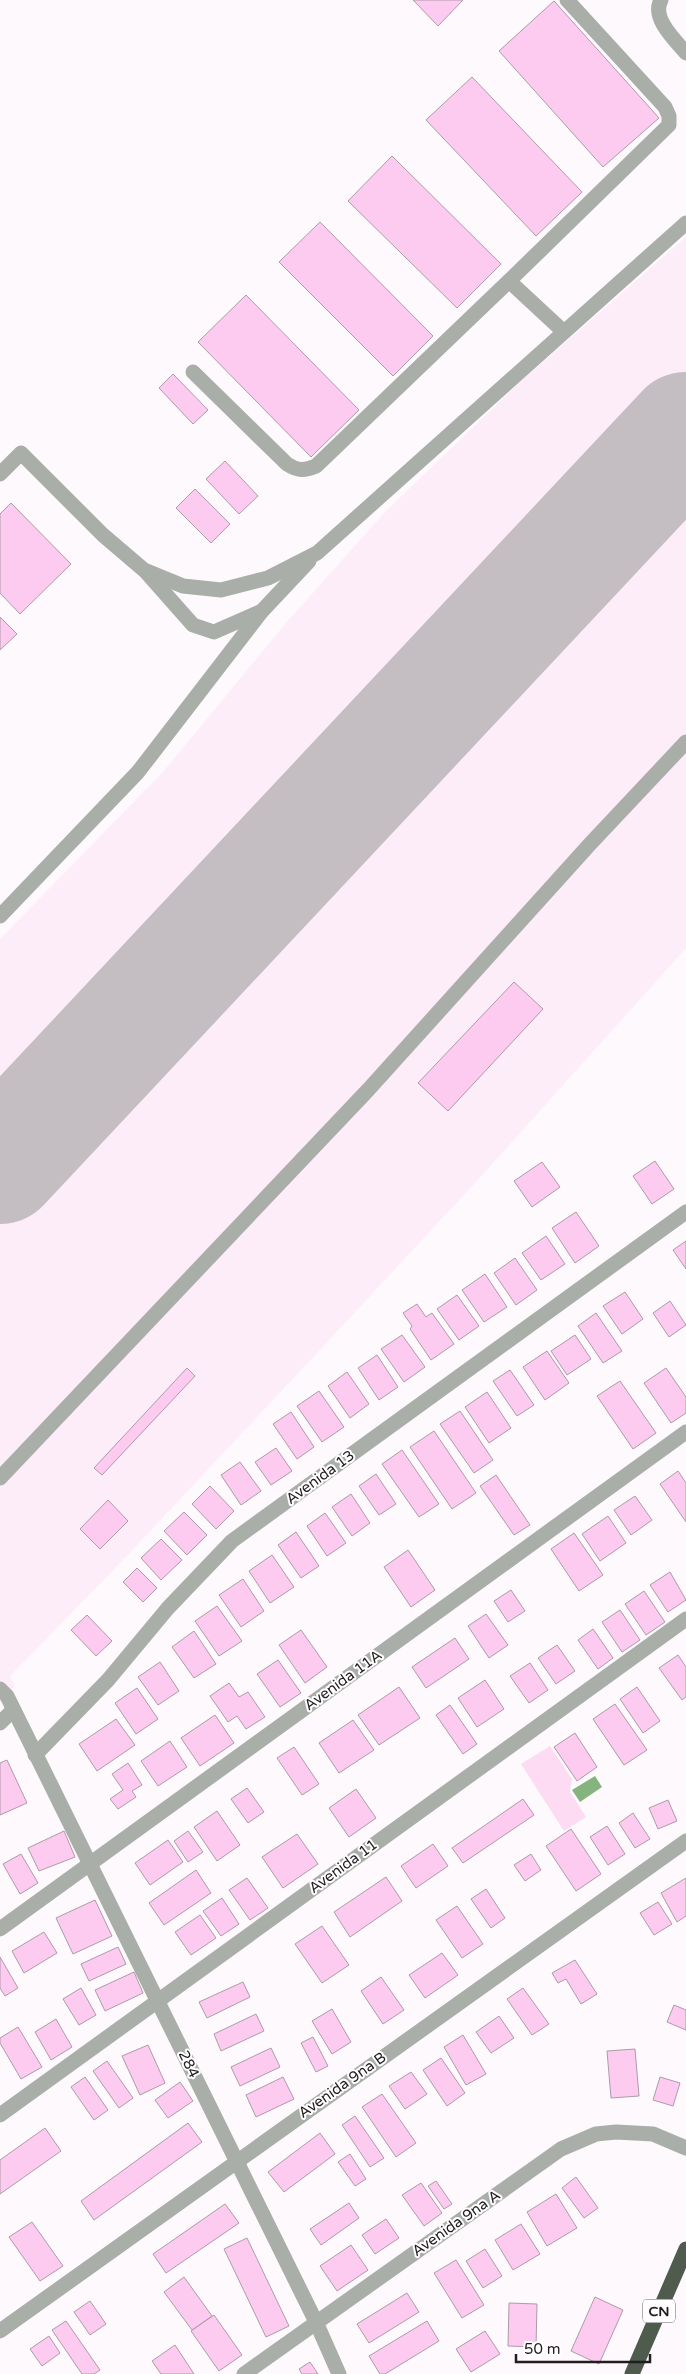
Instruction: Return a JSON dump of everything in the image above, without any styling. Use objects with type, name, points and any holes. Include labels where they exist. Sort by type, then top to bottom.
[{"type":"highway","name":"CN","points":[[632,2374],[686,2249]]},
{"type":"street","points":[[193,372],[287,464],[297,470],[307,470],[316,466],[669,125],[669,116],[665,107],[567,0]]},
{"type":"street","points":[[661,0],[658,9],[661,19],[669,33],[686,53]]},
{"type":"street","points":[[0,916],[138,772],[262,611],[317,553],[686,223]]},
{"type":"street","points":[[508,281],[564,332]]},
{"type":"street","points":[[0,474],[22,453],[104,535],[144,570],[193,625],[214,632],[262,611]]},
{"type":"street","points":[[144,570],[183,586],[221,590],[268,578],[317,553]]},
{"type":"street","points":[[0,1478],[368,1090],[590,844],[686,742]]},
{"type":"street","name":"Avenida 13","points":[[35,1756],[108,1680],[168,1608],[232,1541],[686,1212]]},
{"type":"street","name":"Avenida 11A","points":[[0,1930],[686,1432]]},
{"type":"street","name":"Avenida 11","points":[[0,2115],[686,1619]]},
{"type":"street","points":[[7,1698],[35,1756]]},
{"type":"street","points":[[0,1723],[7,1698]]},
{"type":"street","name":"284","points":[[35,1756],[158,2000],[316,2322],[339,2374]]},
{"type":"street","name":"Avenida 9na B","points":[[0,2331],[686,1841]]},
{"type":"street","name":"Avenida 9na A","points":[[244,2374],[561,2149],[596,2134],[616,2132],[653,2134],[686,2148]]},
{"type":"shaded area","points":[[686,237],[686,948],[485,1172],[316,1354],[123,1560],[10,1676],[15,1686],[0,1703],[0,939],[163,772],[286,623],[386,511],[519,383]]},
{"type":"shaded area","points":[[550,1746],[572,1779],[570,1792],[586,1817],[564,1831],[521,1764]]},
{"type":"shaded area","points":[[595,1776],[602,1787],[580,1802],[572,1790]]},
{"type":"building","points":[[413,0],[463,0],[438,26]]},
{"type":"building","points":[[554,1],[659,118],[603,167],[499,51]]},
{"type":"building","points":[[472,77],[582,192],[536,236],[426,120]]},
{"type":"building","points":[[392,156],[501,264],[457,308],[348,201]]},
{"type":"building","points":[[320,222],[433,336],[393,376],[279,262]]},
{"type":"building","points":[[246,295],[359,410],[311,457],[198,342]]},
{"type":"building","points":[[173,374],[208,410],[193,424],[159,388]]},
{"type":"building","points":[[225,461],[258,496],[239,514],[206,479]]},
{"type":"building","points":[[195,489],[230,524],[211,543],[176,508]]},
{"type":"building","points":[[11,503],[71,564],[20,614],[0,593],[0,514]]},
{"type":"building","points":[[0,617],[17,634],[0,650]]},
{"type":"building","points":[[514,982],[543,1009],[448,1111],[418,1083]]},
{"type":"building","points":[[655,1161],[674,1189],[652,1204],[633,1176]]},
{"type":"building","points":[[542,1162],[560,1187],[532,1207],[514,1181]]},
{"type":"building","points":[[576,1212],[599,1246],[575,1263],[552,1228]]},
{"type":"building","points":[[546,1236],[565,1264],[541,1280],[522,1253]]},
{"type":"building","points":[[686,1241],[686,1269],[673,1250]]},
{"type":"building","points":[[515,1258],[537,1290],[516,1305],[494,1273]]},
{"type":"building","points":[[485,1274],[507,1307],[484,1322],[462,1290]]},
{"type":"building","points":[[625,1292],[643,1319],[622,1334],[603,1306]]},
{"type":"building","points":[[457,1295],[479,1326],[459,1340],[437,1309]]},
{"type":"building","points":[[670,1301],[686,1325],[669,1337],[653,1313]]},
{"type":"building","points":[[417,1304],[426,1317],[432,1313],[454,1344],[431,1360],[410,1329],[412,1326],[403,1313]]},
{"type":"building","points":[[596,1313],[622,1351],[603,1363],[578,1326]]},
{"type":"building","points":[[402,1335],[425,1367],[404,1382],[381,1349]]},
{"type":"building","points":[[575,1335],[591,1359],[567,1375],[551,1351]]},
{"type":"building","points":[[547,1351],[569,1383],[545,1400],[523,1367]]},
{"type":"building","points":[[377,1355],[398,1387],[379,1400],[358,1368]]},
{"type":"building","points":[[187,1368],[195,1376],[102,1475],[94,1468]]},
{"type":"building","points":[[666,1368],[686,1397],[686,1413],[671,1423],[644,1383]]},
{"type":"building","points":[[510,1370],[534,1405],[517,1416],[493,1381]]},
{"type":"building","points":[[347,1372],[369,1404],[350,1418],[328,1386]]},
{"type":"building","points":[[620,1381],[656,1433],[633,1449],[597,1396]]},
{"type":"building","points":[[319,1391],[344,1427],[322,1442],[297,1406]]},
{"type":"building","points":[[487,1392],[511,1428],[489,1443],[465,1407]]},
{"type":"building","points":[[460,1411],[493,1460],[474,1473],[440,1424]]},
{"type":"building","points":[[291,1412],[314,1447],[297,1459],[273,1424]]},
{"type":"building","points":[[434,1431],[476,1493],[452,1509],[410,1447]]},
{"type":"building","points":[[276,1448],[292,1471],[271,1485],[255,1462]]},
{"type":"building","points":[[402,1450],[439,1504],[419,1517],[382,1464]]},
{"type":"building","points":[[240,1462],[261,1491],[241,1505],[221,1475]]},
{"type":"building","points":[[678,1471],[686,1483],[686,1522],[660,1484]]},
{"type":"building","points":[[376,1474],[396,1504],[379,1515],[359,1486]]},
{"type":"building","points":[[496,1475],[530,1525],[514,1535],[480,1486]]},
{"type":"building","points":[[210,1486],[234,1511],[216,1529],[192,1504]]},
{"type":"building","points":[[351,1494],[370,1523],[352,1536],[332,1507]]},
{"type":"building","points":[[635,1496],[652,1520],[631,1535],[614,1510]]},
{"type":"building","points":[[108,1500],[128,1521],[100,1549],[80,1529]]},
{"type":"building","points":[[184,1512],[207,1535],[187,1555],[164,1531]]},
{"type":"building","points":[[325,1513],[346,1543],[327,1556],[307,1526]]},
{"type":"building","points":[[608,1516],[626,1543],[600,1561],[582,1534]]},
{"type":"building","points":[[296,1532],[319,1566],[301,1578],[278,1545]]},
{"type":"building","points":[[574,1533],[603,1575],[579,1591],[551,1549]]},
{"type":"building","points":[[161,1539],[182,1560],[161,1580],[141,1558]]},
{"type":"building","points":[[408,1550],[435,1590],[411,1607],[384,1567]]},
{"type":"building","points":[[272,1555],[294,1587],[270,1603],[249,1571]]},
{"type":"building","points":[[137,1568],[157,1588],[143,1602],[123,1582]]},
{"type":"building","points":[[670,1572],[686,1600],[668,1612],[650,1585]]},
{"type":"building","points":[[243,1579],[264,1611],[241,1627],[219,1595]]},
{"type":"building","points":[[511,1590],[525,1611],[508,1622],[494,1601]]},
{"type":"building","points":[[644,1591],[665,1622],[646,1635],[625,1604]]},
{"type":"building","points":[[217,1606],[242,1641],[219,1656],[195,1621]]},
{"type":"building","points":[[620,1610],[640,1640],[622,1652],[602,1622]]},
{"type":"building","points":[[486,1614],[508,1645],[489,1658],[468,1626]]},
{"type":"building","points":[[87,1615],[112,1641],[96,1656],[71,1630]]},
{"type":"building","points":[[593,1629],[613,1658],[598,1669],[578,1640]]},
{"type":"building","points":[[301,1630],[327,1667],[305,1683],[279,1645]]},
{"type":"building","points":[[194,1631],[216,1664],[194,1678],[172,1647]]},
{"type":"building","points":[[455,1638],[469,1659],[426,1688],[412,1667]]},
{"type":"building","points":[[557,1645],[575,1671],[556,1684],[538,1658]]},
{"type":"building","points":[[678,1655],[686,1667],[686,1697],[682,1700],[659,1668]]},
{"type":"building","points":[[278,1660],[301,1693],[280,1707],[257,1674]]},
{"type":"building","points":[[160,1662],[179,1691],[158,1705],[138,1677]]},
{"type":"building","points":[[530,1663],[548,1690],[529,1703],[510,1676]]},
{"type":"building","points":[[485,1680],[504,1709],[477,1727],[458,1698]]},
{"type":"building","points":[[229,1683],[239,1697],[248,1692],[265,1717],[246,1729],[237,1716],[228,1722],[210,1696]]},
{"type":"building","points":[[399,1687],[420,1718],[379,1745],[358,1715]]},
{"type":"building","points":[[637,1687],[660,1721],[643,1733],[620,1699]]},
{"type":"building","points":[[137,1688],[158,1719],[136,1734],[115,1703]]},
{"type":"building","points":[[615,1704],[647,1750],[624,1765],[593,1719]]},
{"type":"building","points":[[450,1705],[477,1744],[463,1754],[436,1715]]},
{"type":"building","points":[[215,1715],[234,1743],[200,1766],[181,1738]]},
{"type":"building","points":[[116,1719],[135,1745],[97,1771],[79,1744]]},
{"type":"building","points":[[353,1720],[374,1750],[339,1773],[319,1743]]},
{"type":"building","points":[[575,1733],[597,1767],[577,1781],[554,1747]]},
{"type":"building","points":[[170,1741],[187,1767],[158,1786],[141,1761]]},
{"type":"building","points":[[294,1747],[319,1784],[302,1795],[277,1758]]},
{"type":"building","points":[[7,1760],[27,1803],[0,1815],[0,1763]]},
{"type":"building","points":[[128,1763],[142,1785],[132,1791],[136,1797],[118,1809],[110,1799],[123,1790],[112,1774]]},
{"type":"building","points":[[247,1788],[264,1812],[248,1823],[231,1799]]},
{"type":"building","points":[[356,1789],[376,1818],[349,1837],[329,1808]]},
{"type":"building","points":[[523,1799],[534,1815],[463,1863],[452,1848]]},
{"type":"building","points":[[668,1800],[677,1821],[658,1829],[649,1808]]},
{"type":"building","points":[[217,1811],[240,1845],[217,1861],[194,1827]]},
{"type":"building","points":[[633,1813],[650,1839],[635,1848],[619,1823]]},
{"type":"building","points":[[607,1826],[625,1854],[608,1865],[590,1837]]},
{"type":"building","points":[[571,1829],[601,1874],[576,1891],[546,1846]]},
{"type":"building","points":[[64,1831],[75,1857],[39,1871],[28,1848]]},
{"type":"building","points":[[188,1831],[203,1852],[188,1862],[174,1841]]},
{"type":"building","points":[[297,1834],[318,1864],[283,1888],[262,1857]]},
{"type":"building","points":[[168,1840],[183,1862],[150,1885],[135,1863]]},
{"type":"building","points":[[433,1844],[448,1866],[416,1888],[401,1866]]},
{"type":"building","points":[[21,1854],[38,1883],[20,1894],[3,1864]]},
{"type":"building","points":[[531,1854],[541,1870],[525,1881],[514,1865]]},
{"type":"building","points":[[196,1870],[211,1893],[164,1925],[149,1903]]},
{"type":"building","points":[[386,1877],[402,1901],[350,1937],[334,1912]]},
{"type":"building","points":[[247,1878],[268,1908],[250,1920],[229,1890]]},
{"type":"building","points":[[686,1878],[686,1916],[677,1922],[661,1893]]},
{"type":"building","points":[[486,1889],[505,1918],[491,1928],[471,1899]]},
{"type":"building","points":[[222,1898],[239,1924],[221,1936],[203,1911]]},
{"type":"building","points":[[95,1900],[112,1936],[73,1954],[56,1918]]},
{"type":"building","points":[[658,1902],[672,1924],[654,1935],[640,1913]]},
{"type":"building","points":[[457,1906],[483,1944],[462,1958],[436,1920]]},
{"type":"building","points":[[200,1915],[216,1938],[191,1955],[175,1932]]},
{"type":"building","points":[[322,1926],[349,1965],[322,1983],[295,1944]]},
{"type":"building","points":[[44,1932],[57,1953],[24,1973],[12,1951]]},
{"type":"building","points":[[118,1947],[126,1964],[89,1981],[81,1964]]},
{"type":"building","points":[[442,1953],[458,1975],[425,1998],[409,1975]]},
{"type":"building","points":[[0,1957],[18,1988],[5,1996],[0,1988]]},
{"type":"building","points":[[575,1960],[597,1994],[581,2004],[566,1979],[558,1983],[552,1973]]},
{"type":"building","points":[[134,1972],[143,1993],[105,2011],[95,1990]]},
{"type":"building","points":[[381,1977],[404,2010],[383,2024],[361,1991]]},
{"type":"building","points":[[243,1982],[250,1997],[207,2018],[199,2002]]},
{"type":"building","points":[[81,1988],[96,2015],[79,2025],[63,1999]]},
{"type":"building","points":[[523,1988],[549,2024],[532,2035],[507,1999]]},
{"type":"building","points":[[674,2005],[686,2010],[686,2030],[667,2022]]},
{"type":"building","points":[[332,2009],[351,2042],[332,2054],[312,2021]]},
{"type":"building","points":[[256,2014],[264,2031],[221,2051],[214,2034]]},
{"type":"building","points":[[499,2016],[514,2038],[491,2053],[476,2032]]},
{"type":"building","points":[[56,2019],[72,2047],[51,2060],[35,2032]]},
{"type":"building","points":[[18,2027],[42,2067],[21,2079],[0,2043],[0,2038]]},
{"type":"building","points":[[463,2035],[486,2074],[466,2085],[444,2047]]},
{"type":"building","points":[[313,2037],[328,2066],[316,2072],[301,2043]]},
{"type":"building","points":[[148,2045],[165,2083],[140,2095],[122,2056]]},
{"type":"building","points":[[271,2048],[280,2067],[240,2086],[231,2067]]},
{"type":"building","points":[[635,2049],[639,2096],[611,2098],[607,2051]]},
{"type":"building","points":[[441,2058],[465,2093],[447,2106],[423,2070]]},
{"type":"building","points":[[107,2061],[133,2098],[119,2108],[93,2071]]},
{"type":"building","points":[[411,2072],[427,2094],[405,2109],[389,2086]]},
{"type":"building","points":[[85,2077],[108,2110],[94,2120],[71,2087]]},
{"type":"building","points":[[283,2077],[294,2099],[256,2117],[246,2095]]},
{"type":"building","points":[[660,2077],[680,2083],[673,2106],[653,2100]]},
{"type":"building","points":[[180,2082],[193,2101],[168,2118],[155,2100]]},
{"type":"building","points":[[382,2094],[416,2143],[396,2157],[362,2107]]},
{"type":"building","points":[[355,2116],[384,2158],[370,2167],[342,2125]]},
{"type":"building","points":[[188,2123],[202,2142],[94,2220],[81,2201]]},
{"type":"building","points":[[45,2128],[61,2151],[0,2194],[0,2160]]},
{"type":"building","points":[[320,2133],[335,2154],[284,2192],[268,2172]]},
{"type":"building","points":[[350,2154],[366,2179],[355,2186],[338,2162]]},
{"type":"building","points":[[576,2177],[598,2208],[584,2218],[562,2188]]},
{"type":"building","points":[[436,2181],[452,2204],[444,2209],[428,2186]]},
{"type":"building","points":[[421,2183],[442,2213],[424,2226],[402,2195]]},
{"type":"building","points":[[556,2194],[577,2228],[547,2246],[527,2212]]},
{"type":"building","points":[[349,2203],[359,2218],[321,2245],[310,2229]]},
{"type":"building","points":[[225,2204],[239,2223],[166,2273],[153,2254]]},
{"type":"building","points":[[386,2219],[399,2238],[375,2254],[362,2235]]},
{"type":"building","points":[[32,2222],[63,2266],[40,2281],[9,2237]]},
{"type":"building","points":[[521,2224],[540,2254],[513,2270],[495,2240]]},
{"type":"building","points":[[247,2238],[289,2326],[266,2337],[224,2249]]},
{"type":"building","points":[[351,2245],[368,2270],[337,2291],[320,2266]]},
{"type":"building","points":[[485,2249],[502,2276],[483,2288],[466,2261]]},
{"type":"building","points":[[456,2260],[484,2305],[462,2318],[434,2273]]},
{"type":"building","points":[[184,2277],[212,2316],[192,2330],[164,2292]]},
{"type":"building","points":[[407,2293],[419,2312],[369,2343],[357,2324]]},
{"type":"building","points":[[595,2297],[623,2310],[599,2364],[571,2351]]},
{"type":"building","points":[[90,2301],[106,2324],[90,2335],[74,2312]]},
{"type":"building","points":[[509,2303],[537,2304],[536,2347],[508,2346]]},
{"type":"building","points":[[214,2315],[242,2355],[219,2371],[191,2331]]},
{"type":"building","points":[[66,2321],[100,2370],[94,2374],[82,2374],[52,2330]]},
{"type":"building","points":[[427,2321],[439,2341],[385,2374],[380,2374],[369,2356]]},
{"type":"building","points":[[485,2331],[500,2354],[471,2372],[456,2349]]},
{"type":"building","points":[[49,2336],[60,2353],[42,2366],[30,2349]]},
{"type":"building","points":[[175,2345],[194,2374],[161,2374],[152,2361]]},
{"type":"building","points":[[310,2362],[318,2374],[302,2374],[299,2369]]},
{"type":"runway","points":[[0,1164],[686,432]]}]
